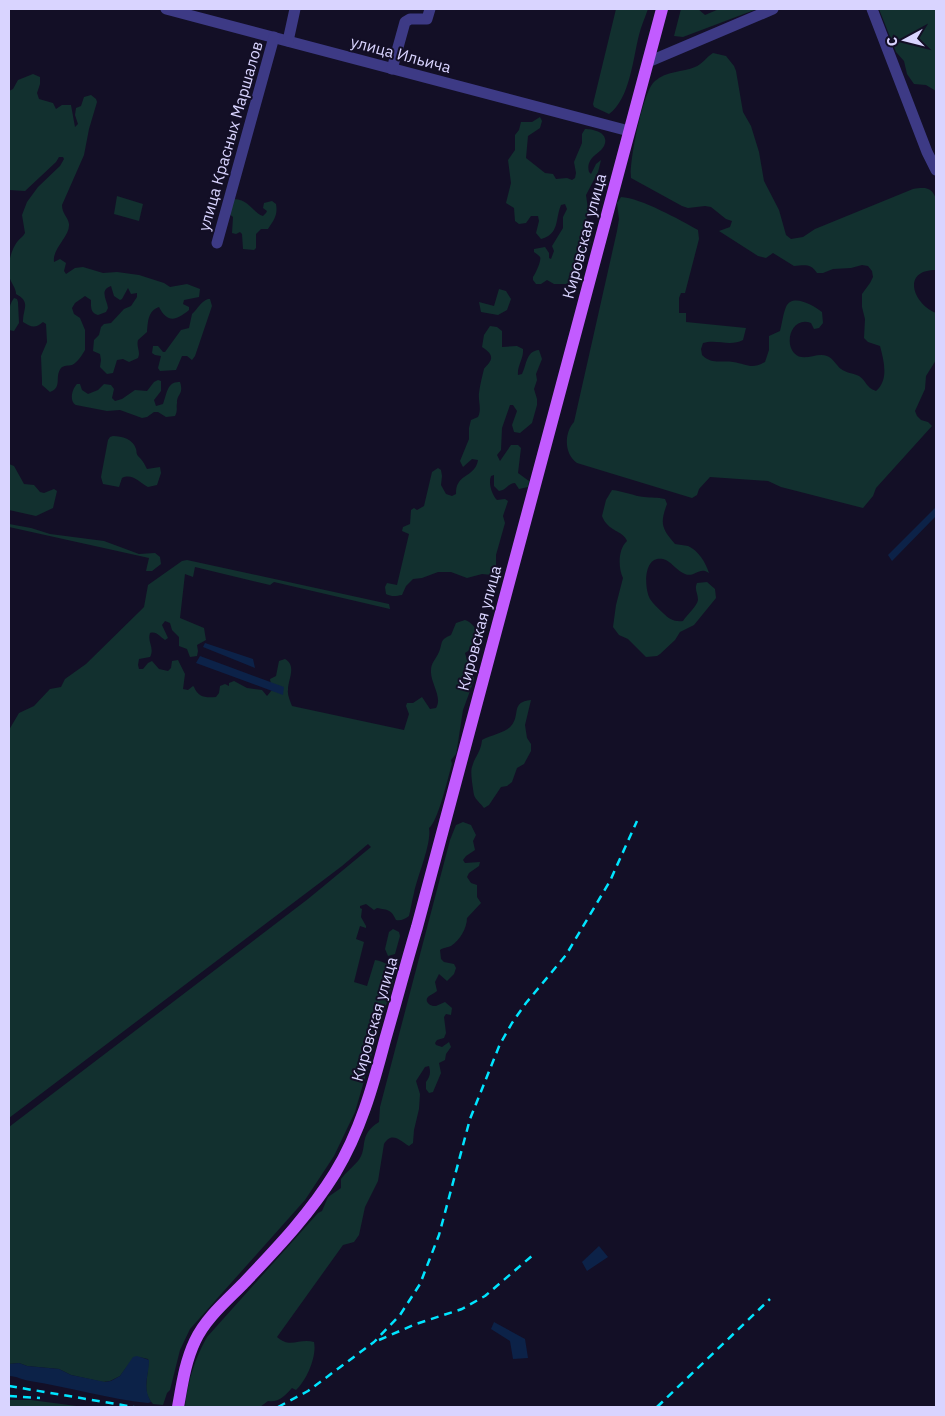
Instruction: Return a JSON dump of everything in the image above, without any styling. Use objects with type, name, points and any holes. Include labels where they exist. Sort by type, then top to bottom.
[{"type":"main road","name":"Кировская улица","points":[[178,1407],[182,1384],[195,1340],[203,1328],[287,1237],[320,1196],[335,1173],[355,1133],[374,1079],[417,927],[662,9]]},
{"type":"street","name":"улица Ильича","points":[[166,9],[629,131]]},
{"type":"street","name":"улица Красных Маршалов","points":[[288,41],[295,9]]},
{"type":"street","points":[[392,68],[405,22],[410,19],[427,19],[430,9]]},
{"type":"street","points":[[648,62],[774,9]]},
{"type":"street","points":[[872,9],[927,152],[936,170]]},
{"type":"street","name":"улица Красных Маршалов","points":[[216,243],[274,37]]},
{"type":"green space","points":[[616,9],[648,9],[640,32],[630,78],[622,99],[609,114],[594,107],[593,104]]},
{"type":"green space","points":[[681,9],[698,9],[705,15],[719,9],[757,9],[683,37],[674,36]]},
{"type":"green space","points":[[879,9],[936,9],[936,91],[926,85],[914,84],[907,74],[904,61],[896,52]]},
{"type":"green space","points":[[713,53],[726,56],[734,66],[743,112],[751,126],[759,152],[764,181],[779,210],[786,235],[791,239],[803,237],[815,229],[913,189],[928,189],[936,199],[936,270],[925,271],[918,275],[914,288],[921,302],[928,309],[936,313],[936,360],[926,376],[925,389],[915,411],[921,420],[928,422],[932,426],[876,488],[873,496],[863,508],[781,487],[768,481],[710,477],[699,489],[697,495],[692,498],[577,463],[568,449],[568,432],[574,422],[617,231],[619,219],[617,203],[621,197],[649,205],[698,230],[699,239],[685,293],[681,293],[679,298],[679,313],[686,313],[686,322],[746,328],[743,340],[738,342],[703,343],[702,355],[706,358],[713,361],[733,362],[749,366],[756,366],[765,362],[769,350],[769,336],[780,331],[784,313],[789,303],[798,301],[813,306],[822,312],[823,323],[819,328],[814,329],[811,323],[804,322],[799,323],[795,327],[790,337],[791,348],[794,353],[801,357],[823,355],[829,357],[841,369],[859,376],[870,388],[876,391],[883,381],[884,364],[880,346],[868,342],[864,338],[865,319],[862,307],[862,294],[873,277],[872,271],[868,266],[862,265],[817,273],[810,266],[794,266],[773,253],[766,258],[758,256],[719,231],[730,227],[732,221],[726,219],[711,207],[688,208],[682,206],[631,178],[632,157],[638,127],[650,87],[659,78],[669,73],[695,67]]},
{"type":"green space","points":[[33,74],[40,77],[37,93],[39,99],[53,103],[56,109],[62,105],[71,105],[75,127],[78,124],[75,115],[76,108],[81,106],[84,97],[91,95],[97,102],[84,155],[62,205],[69,229],[56,252],[54,262],[60,259],[66,263],[64,271],[66,274],[75,268],[83,267],[103,273],[117,272],[139,275],[164,283],[170,287],[187,284],[200,289],[199,297],[184,300],[183,304],[189,307],[189,310],[176,318],[172,319],[165,316],[159,307],[155,309],[149,317],[147,332],[138,340],[138,358],[129,362],[123,359],[117,360],[113,373],[107,374],[100,367],[100,354],[93,351],[94,340],[99,335],[104,324],[111,323],[124,309],[131,306],[137,297],[137,293],[131,294],[128,288],[120,300],[114,296],[111,286],[107,288],[105,296],[108,308],[106,312],[98,315],[92,311],[91,300],[85,296],[75,303],[72,308],[74,314],[80,318],[85,330],[85,350],[74,364],[61,368],[57,385],[50,392],[42,385],[41,356],[47,342],[46,324],[43,322],[38,326],[33,326],[23,322],[25,303],[16,294],[9,276],[9,263],[13,249],[25,233],[22,215],[27,202],[38,187],[60,166],[64,159],[59,157],[25,191],[9,190],[9,91],[13,89],[18,80]]},
{"type":"green space","points":[[540,117],[542,121],[540,128],[528,136],[526,158],[545,173],[553,174],[556,179],[567,178],[572,180],[575,178],[574,162],[582,143],[582,134],[585,129],[597,131],[605,138],[604,146],[590,161],[589,165],[589,172],[591,174],[596,164],[601,160],[598,172],[586,195],[588,209],[585,228],[587,235],[591,239],[590,244],[583,255],[574,278],[566,284],[554,284],[547,280],[541,284],[536,284],[533,280],[540,259],[540,256],[534,252],[534,249],[545,247],[551,259],[554,251],[552,246],[563,228],[563,217],[567,209],[565,204],[561,205],[554,230],[547,237],[541,239],[536,233],[539,221],[538,216],[531,216],[526,223],[519,224],[515,221],[514,208],[506,203],[511,183],[508,160],[515,150],[515,135],[519,130],[521,122],[532,122]]},
{"type":"green space","points":[[117,196],[143,204],[139,221],[114,214]]},
{"type":"green space","points":[[234,199],[244,202],[263,216],[267,211],[263,208],[264,203],[272,201],[276,204],[276,214],[268,229],[261,229],[256,234],[256,248],[254,250],[243,249],[242,234],[240,232],[232,233],[233,217],[228,213]]},
{"type":"green space","points":[[499,289],[506,291],[511,299],[507,310],[498,315],[481,312],[479,302],[494,306]]},
{"type":"green space","points":[[14,298],[18,302],[19,323],[14,331],[9,330],[9,309]]},
{"type":"green space","points":[[210,299],[212,306],[195,356],[192,360],[187,356],[182,356],[176,370],[160,371],[158,368],[161,356],[152,353],[153,346],[158,346],[165,352],[181,330],[189,328],[192,314]]},
{"type":"green space","points":[[490,326],[497,327],[502,331],[502,347],[517,346],[523,349],[518,375],[522,374],[529,355],[535,351],[539,350],[542,359],[536,374],[537,380],[534,389],[537,405],[532,423],[520,433],[514,432],[512,425],[517,411],[513,405],[510,405],[502,428],[501,450],[497,455],[500,461],[511,445],[518,445],[521,448],[518,473],[529,481],[528,487],[519,489],[513,483],[499,491],[494,486],[494,475],[491,476],[490,485],[495,498],[508,501],[503,516],[505,523],[496,555],[496,571],[492,575],[482,574],[467,578],[451,572],[438,572],[413,579],[406,586],[402,595],[388,595],[386,594],[385,587],[387,583],[397,585],[409,534],[402,531],[403,527],[410,524],[411,510],[414,508],[417,510],[424,506],[432,472],[438,468],[441,470],[441,485],[446,494],[452,496],[456,494],[457,486],[461,479],[473,471],[477,464],[478,460],[472,459],[463,467],[460,461],[469,439],[471,420],[478,417],[479,414],[481,381],[484,369],[491,359],[490,353],[482,347],[484,335]]},
{"type":"green space","points":[[158,380],[161,381],[161,391],[154,400],[156,406],[163,404],[172,384],[180,382],[181,392],[177,400],[175,416],[166,417],[158,412],[154,412],[142,418],[120,410],[107,411],[76,405],[72,401],[73,392],[77,384],[80,384],[82,390],[88,394],[98,390],[104,384],[111,385],[114,389],[112,398],[115,401],[122,399],[135,390],[147,391]]},
{"type":"green space","points":[[113,436],[130,440],[135,446],[137,455],[147,469],[160,467],[161,473],[157,485],[148,487],[129,477],[122,478],[119,487],[103,484],[101,477],[108,440]]},
{"type":"green space","points":[[9,464],[14,466],[24,484],[34,485],[40,492],[44,493],[54,489],[57,491],[53,508],[36,516],[9,510]]},
{"type":"green space","points":[[612,490],[665,499],[667,504],[663,516],[663,525],[667,534],[675,544],[688,546],[695,550],[708,569],[709,573],[700,571],[688,575],[682,573],[663,559],[656,559],[652,562],[646,580],[648,594],[653,603],[667,617],[672,620],[683,621],[698,600],[697,583],[707,582],[715,589],[716,598],[694,625],[680,632],[675,640],[657,656],[646,657],[628,639],[619,635],[613,627],[623,578],[620,554],[627,541],[625,537],[608,525],[602,516],[606,500]]},
{"type":"green space","points":[[9,524],[50,534],[104,541],[139,554],[155,553],[160,557],[161,564],[152,571],[146,571],[149,558],[9,527]]},
{"type":"green space","points":[[187,560],[389,604],[390,609],[274,582],[270,585],[195,567],[193,577],[185,574],[180,618],[204,628],[206,640],[197,645],[197,656],[190,657],[187,649],[179,646],[179,637],[172,630],[170,623],[165,621],[162,625],[168,638],[165,640],[157,634],[150,633],[150,657],[139,659],[138,665],[139,669],[143,669],[152,661],[159,669],[168,671],[171,668],[172,661],[178,660],[185,674],[183,689],[188,690],[193,686],[200,695],[205,697],[216,697],[220,686],[225,684],[229,686],[229,683],[234,681],[247,688],[262,690],[267,696],[272,690],[270,679],[276,676],[279,661],[285,659],[291,665],[288,692],[292,706],[404,730],[409,714],[406,706],[407,703],[413,703],[422,697],[430,709],[436,708],[438,704],[431,668],[443,640],[451,635],[456,623],[465,620],[468,622],[478,633],[478,641],[475,646],[465,653],[474,671],[474,680],[463,710],[456,754],[451,760],[452,764],[439,809],[429,828],[424,860],[409,916],[403,920],[396,920],[389,911],[377,908],[374,910],[366,904],[360,906],[362,909],[361,917],[366,928],[360,926],[356,939],[364,942],[354,982],[367,986],[375,960],[388,965],[392,970],[394,978],[355,1112],[334,1156],[305,1200],[190,1329],[180,1350],[170,1390],[163,1405],[153,1404],[147,1394],[148,1359],[139,1357],[131,1361],[120,1376],[103,1382],[71,1375],[59,1369],[27,1366],[19,1363],[9,1364],[9,1127],[308,899],[371,847],[368,844],[342,866],[9,1118],[9,730],[19,713],[34,706],[50,689],[61,687],[65,679],[86,664],[144,607],[148,585],[182,561]]},
{"type":"green space","points":[[531,700],[525,725],[527,738],[531,744],[531,751],[524,764],[517,768],[512,782],[507,786],[501,787],[489,805],[484,808],[474,795],[471,773],[482,740],[511,726],[520,703]]},
{"type":"green space","points":[[463,822],[471,825],[476,835],[473,841],[475,850],[463,860],[465,863],[480,862],[479,866],[469,873],[467,877],[471,883],[477,885],[477,897],[481,903],[467,918],[460,937],[451,946],[440,950],[441,959],[444,962],[454,964],[456,968],[454,974],[447,981],[439,974],[435,982],[437,991],[427,998],[428,1003],[432,1006],[445,1002],[452,1008],[451,1015],[446,1014],[444,1017],[446,1033],[444,1038],[437,1040],[435,1043],[442,1047],[449,1042],[451,1047],[446,1054],[445,1060],[439,1063],[441,1073],[433,1092],[429,1093],[426,1089],[426,1082],[430,1074],[429,1066],[425,1067],[416,1081],[420,1094],[413,1143],[409,1146],[396,1138],[390,1138],[384,1144],[378,1181],[365,1207],[359,1235],[354,1242],[343,1245],[277,1337],[290,1343],[314,1342],[313,1361],[307,1374],[296,1390],[292,1388],[281,1398],[275,1401],[268,1401],[260,1407],[185,1407],[192,1371],[207,1337],[318,1213],[322,1211],[328,1197],[341,1188],[341,1179],[361,1156],[368,1132],[379,1122],[380,1107],[450,840],[456,825]]},
{"type":"green space","points":[[393,929],[399,932],[400,936],[395,954],[388,956],[385,949],[389,932]]},
{"type":"green space","points":[[9,1400],[31,1400],[84,1407],[9,1407]]},
{"type":"water","points":[[936,507],[936,516],[892,561],[888,555]]},
{"type":"water","points":[[205,643],[253,659],[255,668],[203,647]]},
{"type":"water","points":[[200,656],[284,687],[283,695],[196,663]]},
{"type":"water","points":[[599,1246],[608,1257],[587,1271],[582,1262]]},
{"type":"water","points":[[494,1322],[525,1339],[528,1358],[513,1359],[510,1341],[491,1329]]},
{"type":"water","points":[[137,1356],[149,1360],[146,1386],[151,1402],[148,1403],[103,1396],[9,1376],[9,1364],[19,1363],[27,1366],[59,1369],[71,1375],[105,1382],[120,1376],[133,1357]]},
{"type":"railway","points":[[278,1407],[308,1391],[374,1342],[400,1315],[420,1284],[439,1235],[470,1119],[500,1044],[526,1003],[566,955],[610,881],[637,821]]},
{"type":"railway","points":[[379,1340],[416,1324],[462,1309],[485,1296],[533,1255]]},
{"type":"railway","points":[[657,1407],[770,1299]]},
{"type":"railway","points":[[9,1386],[134,1407]]},
{"type":"railway","points":[[9,1396],[40,1398]]}]
